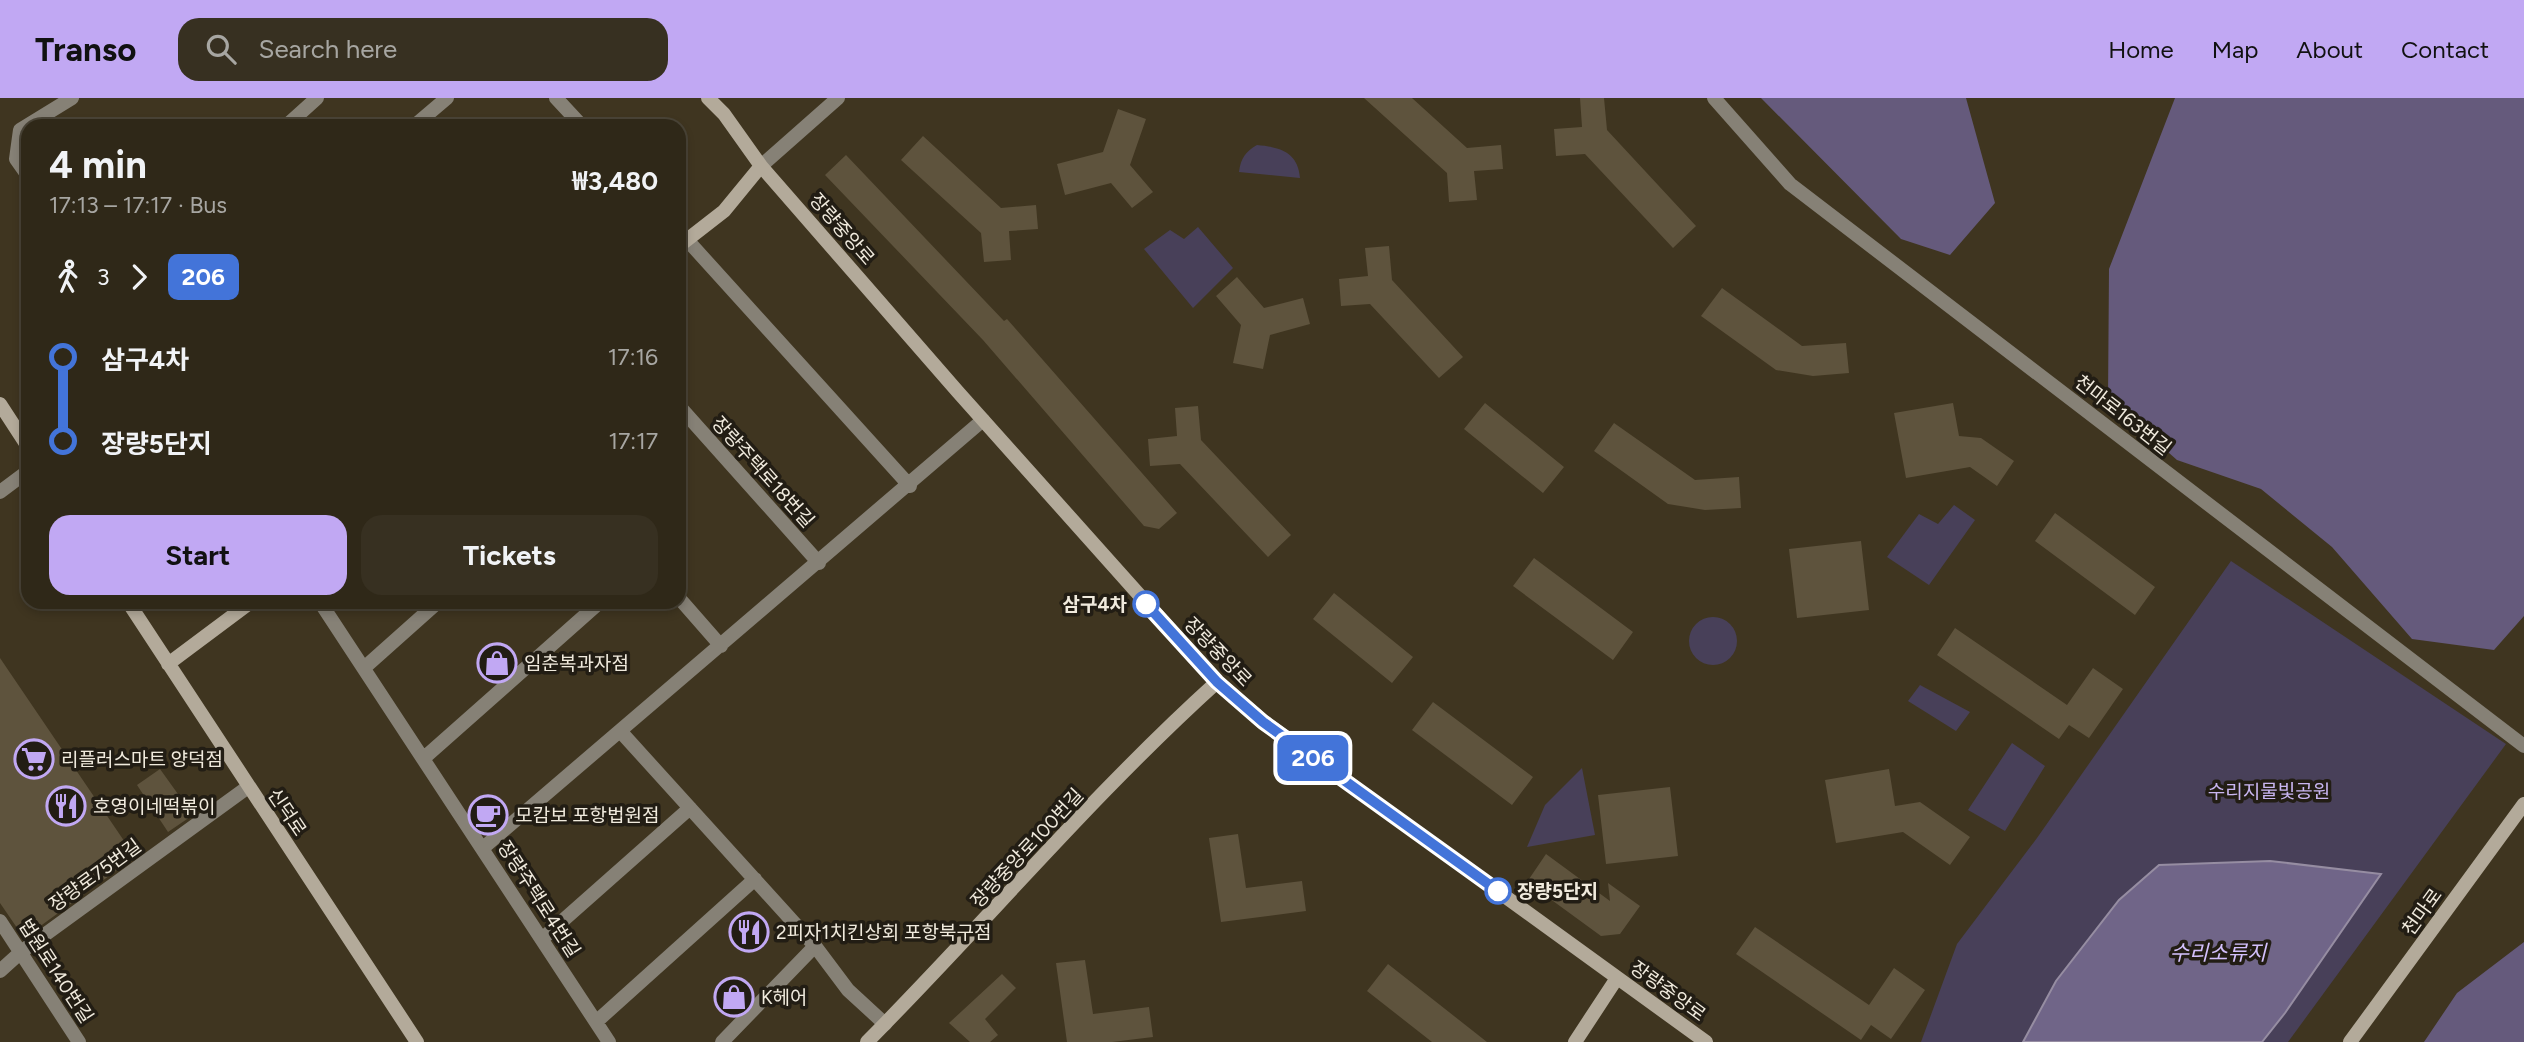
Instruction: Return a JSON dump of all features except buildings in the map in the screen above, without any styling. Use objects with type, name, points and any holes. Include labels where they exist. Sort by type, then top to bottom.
[{"type":"street","points":[[38,119],[72,98]]},
{"type":"street","points":[[294,119],[317,98]]},
{"type":"street","points":[[424,119],[447,98]]},
{"type":"street","points":[[556,98],[576,119]]},
{"type":"street","name":"장량중앙로","points":[[708,98],[724,114],[761,166],[1217,682],[1263,722],[1706,1042]]},
{"type":"street","points":[[686,236],[724,211],[761,166],[838,98]]},
{"type":"street","name":"천마로163번길","points":[[1714,98],[1790,184],[2524,746]]},
{"type":"street","points":[[21,129],[16,159],[21,166]]},
{"type":"street","points":[[686,243],[909,486]]},
{"type":"street","points":[[0,404],[21,436]]},
{"type":"street","name":"장량주택로18번길","points":[[686,414],[819,563]]},
{"type":"street","points":[[483,848],[983,420]]},
{"type":"street","points":[[0,492],[21,476]]},
{"type":"street","points":[[686,606],[721,646]]},
{"type":"street","name":"신덕로","points":[[133,609],[417,1042]]},
{"type":"street","points":[[168,664],[242,609]]},
{"type":"street","name":"장량주택로4번길","points":[[325,609],[609,1042]]},
{"type":"street","points":[[364,668],[430,609]]},
{"type":"street","points":[[424,758],[592,609]]},
{"type":"street","name":"장량중앙로100번길","points":[[867,1042],[1157,737],[1217,682]]},
{"type":"street","points":[[621,732],[815,946],[848,990],[886,1024]]},
{"type":"street","name":"장량로75번길","points":[[0,971],[21,952],[247,787]]},
{"type":"street","name":"천마로","points":[[2350,1042],[2524,804]]},
{"type":"street","points":[[542,939],[690,808]]},
{"type":"street","points":[[596,1022],[755,879]]},
{"type":"street","name":"법원로140번길","points":[[0,920],[79,1042]]},
{"type":"street","points":[[722,1042],[815,946]]},
{"type":"street","points":[[1575,1042],[1617,978]]},
{"type":"green space","points":[[1257,145],[1280,149],[1292,157],[1299,169],[1300,178],[1239,172],[1244,156]]},
{"type":"green space","points":[[1198,227],[1233,268],[1193,308],[1144,249],[1170,230],[1184,239]]},
{"type":"green space","points":[[1954,505],[1975,520],[1929,585],[1887,557],[1919,514],[1938,524]]},
{"type":"green space","name":"수리지물빛공원","points":[[2231,561],[2506,744],[2288,1042],[1921,1042],[1957,944],[2037,838]]},
{"type":"green space","points":[[1713,617],[1730,624],[1737,641],[1730,658],[1713,665],[1696,658],[1689,641],[1696,624]]},
{"type":"green space","points":[[1920,685],[1970,712],[1956,731],[1908,701]]},
{"type":"green space","points":[[2012,743],[2045,766],[2005,831],[1968,810]]},
{"type":"green space","points":[[1582,768],[1595,835],[1527,847],[1545,805]]},
{"type":"shaded area","points":[[1761,98],[1966,98],[1995,203],[1950,255],[1901,239]]},
{"type":"shaded area","points":[[2175,98],[2524,98],[2524,616],[2494,650],[2412,639],[2332,547],[2261,489],[2177,460],[2108,399],[2109,269]]},
{"type":"shaded area","points":[[2524,942],[2524,1042],[2424,1042],[2457,993]]},
{"type":"water","name":"수리소류지","points":[[2270,861],[2381,874],[2262,1042],[2023,1042],[2056,981],[2119,900],[2159,865]]},
{"type":"bus line","name":"206","points":[[1146,604],[1217,682],[1263,722],[1498,891]]},
{"type":"place","name":"삼구4차","points":[[1146,604]]},
{"type":"place","name":"임춘복과자점","points":[[497,663]]},
{"type":"place","name":"리플러스마트 양덕점","points":[[34,759]]},
{"type":"place","name":"호영이네떡볶이","points":[[66,806]]},
{"type":"place","name":"모캄보 포항법원점","points":[[488,815]]},
{"type":"place","name":"장량5단지","points":[[1498,891]]},
{"type":"place","name":"2피자1치킨상회 포항북구점","points":[[749,932]]},
{"type":"place","name":"K헤어","points":[[734,997]]}]
